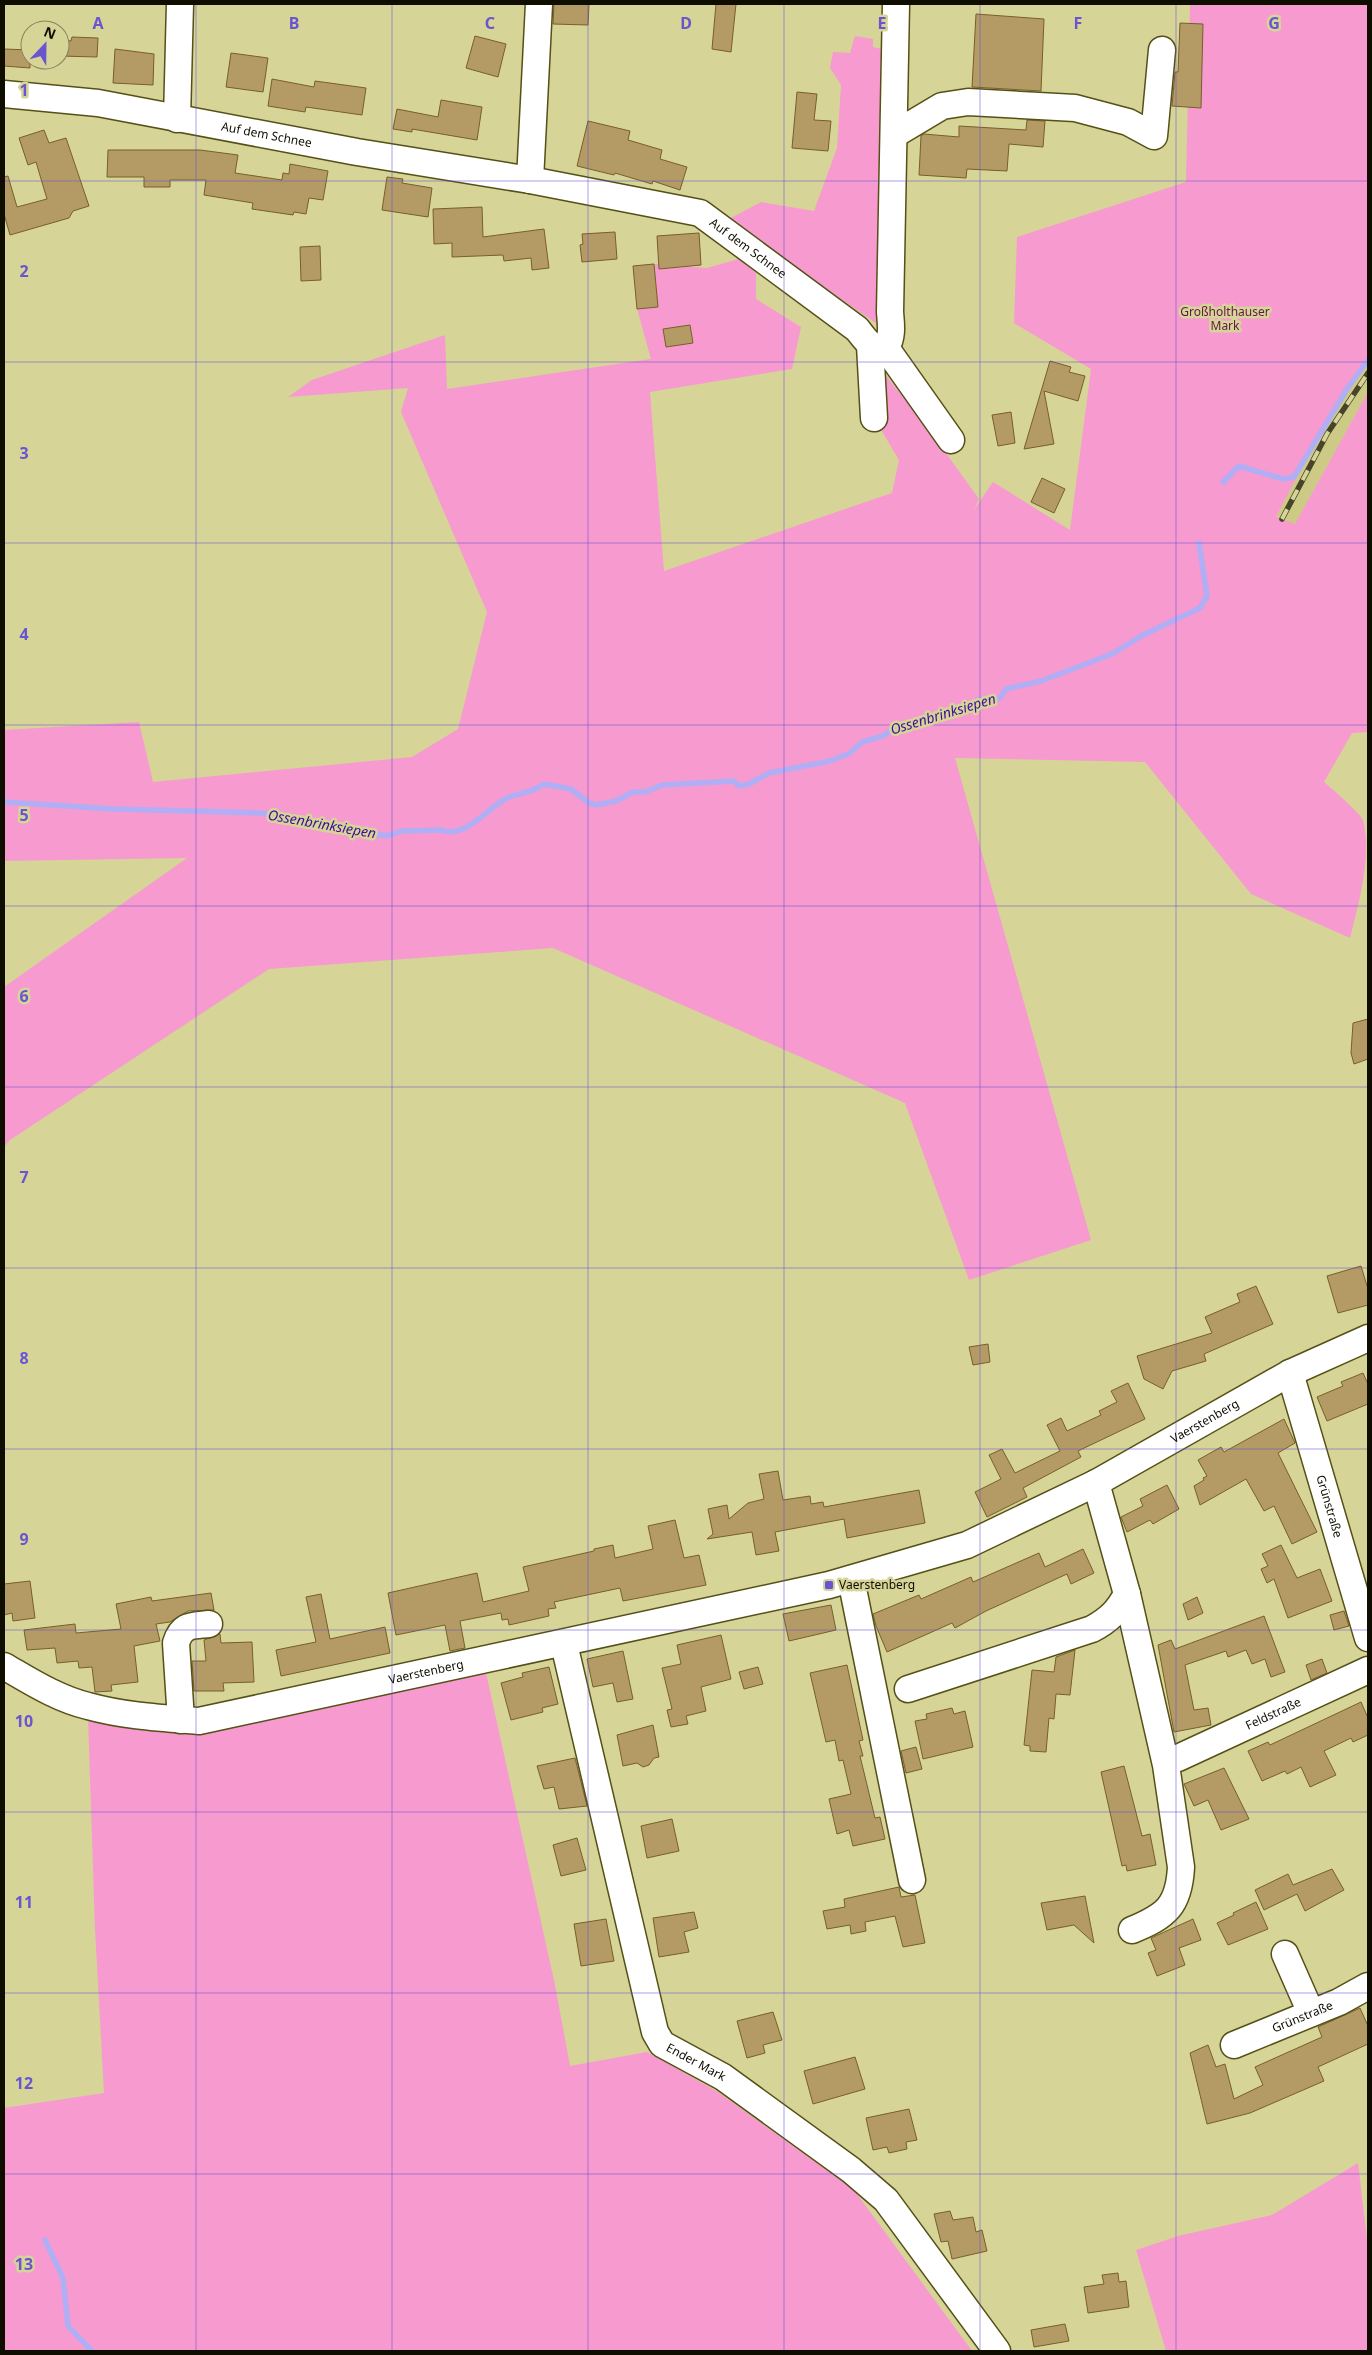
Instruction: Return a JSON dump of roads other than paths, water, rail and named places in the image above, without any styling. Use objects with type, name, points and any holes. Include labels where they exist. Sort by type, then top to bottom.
[{"type":"street","points":[[177,120],[180,4]]},
{"type":"street","points":[[530,180],[539,4]]},
{"type":"street","points":[[874,418],[878,347],[891,340],[896,4]]},
{"type":"street","points":[[895,134],[942,106],[968,102],[1075,108],[1128,122],[1154,136],[1162,50]]},
{"type":"street","name":"Auf dem Schnee","points":[[4,94],[98,103],[177,120],[530,180],[706,216],[858,329],[878,347],[951,440]]},
{"type":"street","name":"Vaerstenberg","points":[[4,1666],[49,1692],[86,1706],[145,1718],[199,1721],[564,1644],[851,1579],[967,1545],[1096,1483],[1290,1373],[1368,1338]]},
{"type":"street","name":"Grünstraße","points":[[1290,1373],[1368,1638]]},
{"type":"street","points":[[1096,1483],[1127,1594],[1166,1766],[1181,1867],[1180,1883],[1165,1914],[1132,1930]]},
{"type":"street","points":[[851,1579],[912,1880]]},
{"type":"street","points":[[908,1689],[1092,1629],[1113,1615],[1127,1594]]},
{"type":"street","points":[[181,1720],[176,1643],[180,1632],[187,1627],[209,1624]]},
{"type":"street","name":"Ender Mark","points":[[564,1644],[653,2022],[662,2044],[723,2077],[851,2170],[886,2200],[997,2351]]},
{"type":"street","name":"Feldstraße","points":[[1178,1758],[1368,1670]]},
{"type":"street","points":[[1285,1954],[1311,2013]]},
{"type":"street","name":"Grünstraße","points":[[1234,2045],[1339,2002],[1368,1986]]},
{"type":"waterway","name":"Ossenbrinksiepen","points":[[1223,482],[1239,466],[1283,479],[1294,477],[1347,389],[1368,360]]},
{"type":"waterway","name":"Ossenbrinksiepen","points":[[4,802],[114,809],[261,813],[386,836],[402,831],[441,830],[450,832],[458,830],[475,822],[505,799],[534,790],[544,784],[571,789],[589,803],[596,805],[616,801],[633,792],[645,792],[662,785],[734,781],[739,786],[749,784],[769,773],[830,761],[850,753],[862,742],[883,736],[898,725],[907,725],[962,710],[977,700],[1000,698],[1006,689],[1041,681],[1112,654],[1143,635],[1200,608],[1207,596],[1199,543]]},
{"type":"waterway","points":[[45,2240],[63,2278],[68,2326],[92,2351]]},
{"type":"railway","points":[[1282,519],[1327,434],[1368,373]]},
{"type":"place","name":"Vaerstenberg","points":[[829,1585]]},
{"type":"park label","name":"Großholthauser Mark","points":[[1225,319]]}]
